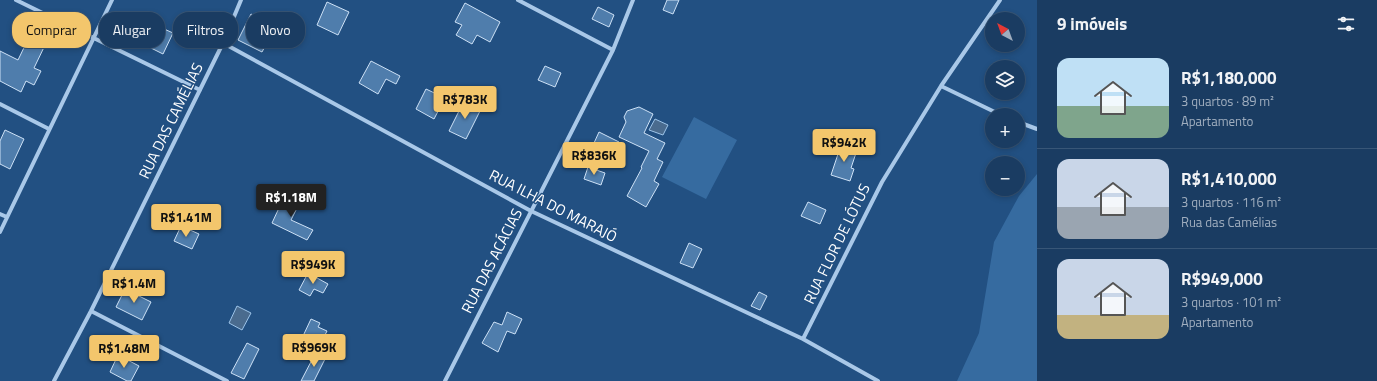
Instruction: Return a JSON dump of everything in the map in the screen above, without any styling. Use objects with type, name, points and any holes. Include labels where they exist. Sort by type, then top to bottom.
[{"type":"street","points":[[16,0],[200,90]]},
{"type":"street","points":[[0,232],[92,38],[112,0]]},
{"type":"street","name":"RUA DAS CAMÉLIAS","points":[[236,12],[241,0]]},
{"type":"street","points":[[518,0],[613,50]]},
{"type":"street","name":"RUA DAS ACÁCIAS","points":[[445,381],[613,50],[633,0]]},
{"type":"street","name":"RUA FLOR DE LÓTUS","points":[[803,339],[882,182],[941,86],[1000,0]]},
{"type":"street","name":"RUA DAS CAMÉLIAS","points":[[54,381],[91,311],[221,48]]},
{"type":"street","name":"RUA ILHA DO MARAJÓ","points":[[232,48],[531,211],[803,339],[878,381]]},
{"type":"street","points":[[941,86],[987,108]]},
{"type":"street","points":[[0,104],[49,129]]},
{"type":"street","points":[[1025,125],[1037,129]]},
{"type":"street","points":[[0,214],[7,217]]},
{"type":"street","points":[[91,311],[227,381]]},
{"type":"shaded area","points":[[694,117],[737,140],[706,199],[662,177]]},
{"type":"shaded area","points":[[655,119],[668,125],[663,135],[649,130]]},
{"type":"shaded area","points":[[1037,174],[1037,381],[957,381],[979,333],[994,242],[1019,196],[1025,196],[1025,189]]},
{"type":"shaded area","points":[[237,306],[251,313],[242,330],[229,323]]},
{"type":"building","points":[[667,0],[679,0],[673,14],[663,10]]},
{"type":"building","points":[[327,2],[349,12],[338,35],[317,25]]},
{"type":"building","points":[[465,3],[500,22],[490,42],[477,35],[472,44],[456,35],[462,25],[455,22]]},
{"type":"building","points":[[598,7],[614,15],[609,27],[592,19]]},
{"type":"building","points":[[246,24],[246,44],[238,40]]},
{"type":"building","points":[[165,29],[173,33],[163,54],[151,48],[165,48]]},
{"type":"building","points":[[24,48],[44,48],[34,68],[41,71],[34,85],[26,81],[21,92],[0,81],[0,51],[18,60]]},
{"type":"building","points":[[254,48],[264,48],[262,52]]},
{"type":"building","points":[[371,61],[400,76],[396,84],[386,79],[378,94],[359,83]]},
{"type":"building","points":[[545,66],[561,73],[555,87],[538,80]]},
{"type":"building","points":[[426,89],[445,98],[434,119],[416,109]]},
{"type":"building","points":[[468,93],[468,105],[480,111],[466,139],[449,131]]},
{"type":"building","points":[[639,107],[653,114],[644,133],[665,143],[657,159],[663,162],[654,181],[659,184],[646,207],[627,196],[649,151],[619,137],[626,122],[624,117],[627,111]]},
{"type":"building","points":[[5,130],[24,139],[10,169],[0,164],[0,141]]},
{"type":"building","points":[[599,132],[619,142],[614,153],[594,143]]},
{"type":"building","points":[[841,145],[857,150],[851,168],[854,169],[850,181],[831,175]]},
{"type":"building","points":[[588,167],[605,173],[601,185],[584,179]]},
{"type":"building","points":[[286,193],[301,200],[291,220],[313,230],[307,240],[272,223]]},
{"type":"building","points":[[808,202],[826,210],[820,224],[801,216]]},
{"type":"building","points":[[181,226],[199,234],[192,249],[174,241]]},
{"type":"building","points":[[689,243],[702,249],[693,268],[680,263]]},
{"type":"building","points":[[308,273],[328,284],[323,293],[314,289],[310,296],[299,290]]},
{"type":"building","points":[[125,289],[151,302],[142,320],[116,307]]},
{"type":"building","points":[[759,292],[767,296],[760,310],[751,306]]},
{"type":"building","points":[[507,312],[522,319],[515,334],[507,331],[498,352],[482,343],[494,322],[502,325]]},
{"type":"building","points":[[311,319],[320,323],[318,327],[327,331],[320,345],[303,336]]},
{"type":"building","points":[[247,343],[259,349],[244,379],[231,373]]},
{"type":"building","points":[[316,352],[326,357],[314,381],[301,381]]},
{"type":"building","points":[[118,355],[139,366],[131,381],[127,381],[110,372]]}]
